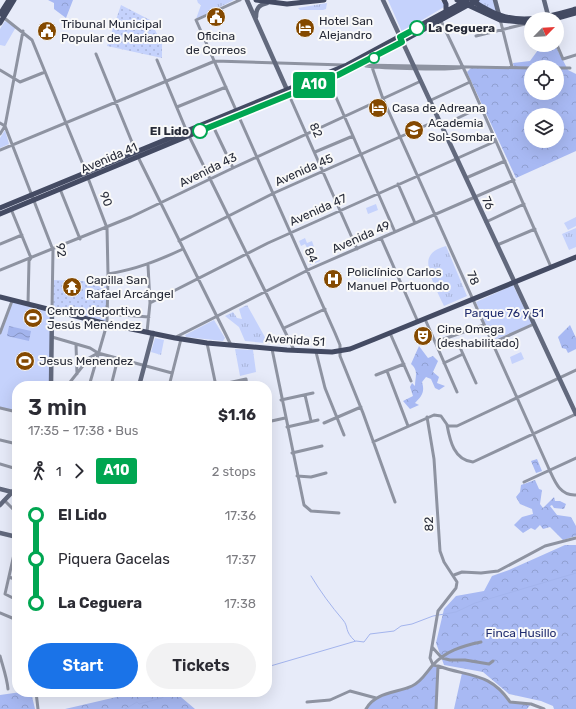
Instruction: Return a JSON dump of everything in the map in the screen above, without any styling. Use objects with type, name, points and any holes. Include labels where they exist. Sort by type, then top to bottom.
[{"type":"main road","points":[[0,22],[1,15],[9,0]]},
{"type":"main road","points":[[1,15],[14,0]]},
{"type":"main road","points":[[256,0],[267,3],[287,4],[324,0]]},
{"type":"main road","points":[[444,0],[446,4],[446,12]]},
{"type":"main road","points":[[468,1],[499,17],[524,22]]},
{"type":"main road","name":"Avenida 41","points":[[0,214],[33,197],[288,93],[328,79],[359,65],[446,12],[468,1]]},
{"type":"main road","name":"Avenida 41","points":[[288,93],[441,21],[468,1]]},
{"type":"main road","points":[[564,13],[576,9]]},
{"type":"main road","points":[[564,16],[576,13]]},
{"type":"main road","points":[[499,17],[524,18]]},
{"type":"main road","name":"Avenida 41","points":[[188,134],[213,126],[238,113]]},
{"type":"main road","name":"Avenida 41","points":[[0,208],[60,189],[87,175]]},
{"type":"main road","name":"Avenida 51","points":[[0,297],[106,324],[181,339],[272,349],[316,352],[340,351],[418,322],[576,257]]},
{"type":"street","name":"84","points":[[240,0],[196,20],[292,232],[340,345],[340,356],[361,407],[395,502]]},
{"type":"street","name":"82","points":[[247,0],[357,249]]},
{"type":"street","name":"76","points":[[382,0],[576,414]]},
{"type":"street","points":[[495,0],[512,67]]},
{"type":"street","points":[[544,0],[547,12]]},
{"type":"street","points":[[256,20],[256,11],[260,5],[267,3]]},
{"type":"street","name":"90","points":[[1,15],[23,31],[32,40],[107,228],[108,274],[106,324],[90,381]]},
{"type":"street","points":[[441,21],[514,180],[551,267]]},
{"type":"street","points":[[476,36],[524,25]]},
{"type":"street","points":[[0,134],[5,126],[15,80],[23,31]]},
{"type":"street","points":[[560,52],[563,59],[576,55]]},
{"type":"street","points":[[96,54],[137,154],[160,204],[230,344]]},
{"type":"street","points":[[157,60],[188,134],[294,350]]},
{"type":"street","points":[[0,150],[66,124],[215,61],[459,68],[524,68]]},
{"type":"street","points":[[359,65],[372,67],[414,67]]},
{"type":"street","name":"78","points":[[372,67],[384,99],[472,300],[533,434],[560,489],[564,493],[576,495]]},
{"type":"street","points":[[564,68],[570,68]]},
{"type":"street","points":[[0,70],[20,82],[45,72]]},
{"type":"street","points":[[328,79],[395,232]]},
{"type":"street","name":"Avenida 43","points":[[0,270],[107,228],[306,133],[421,81]]},
{"type":"street","points":[[430,101],[470,82]]},
{"type":"street","points":[[177,107],[226,86]]},
{"type":"street","points":[[441,126],[481,107]]},
{"type":"street","name":"Avenida 45","points":[[179,241],[274,193],[438,120]]},
{"type":"street","points":[[0,124],[5,126]]},
{"type":"street","name":"92","points":[[5,126],[53,250],[50,381]]},
{"type":"street","points":[[213,126],[233,168]]},
{"type":"street","points":[[315,152],[353,136]]},
{"type":"street","name":"Avenida 47","points":[[150,303],[246,253],[339,210],[496,141]]},
{"type":"street","points":[[466,178],[505,161]]},
{"type":"street","name":"Avenida 49","points":[[175,338],[308,270],[514,180]]},
{"type":"street","points":[[398,184],[415,223]]},
{"type":"street","points":[[60,189],[80,239]]},
{"type":"street","points":[[486,222],[524,204]]},
{"type":"street","points":[[11,209],[32,258],[29,261],[28,304]]},
{"type":"street","points":[[497,245],[535,229]]},
{"type":"street","points":[[0,244],[22,235]]},
{"type":"street","points":[[381,238],[418,322]]},
{"type":"street","points":[[108,274],[132,270],[148,265],[182,249]]},
{"type":"street","points":[[140,381],[150,333],[148,265]]},
{"type":"street","points":[[0,333],[1,325],[12,300]]},
{"type":"street","points":[[284,328],[325,309]]},
{"type":"street","points":[[107,314],[149,317]]},
{"type":"street","points":[[425,319],[457,392]]},
{"type":"street","points":[[492,343],[534,324]]},
{"type":"street","points":[[435,342],[484,325]]},
{"type":"street","points":[[390,333],[411,381]]},
{"type":"street","points":[[51,337],[98,353],[172,373]]},
{"type":"street","points":[[170,381],[181,339]]},
{"type":"street","points":[[207,343],[215,381]]},
{"type":"street","points":[[458,343],[476,383]]},
{"type":"street","points":[[76,345],[77,374]]},
{"type":"street","points":[[272,349],[281,400],[304,506],[311,511],[339,513]]},
{"type":"street","points":[[316,352],[325,388],[344,435]]},
{"type":"street","points":[[71,381],[89,358],[98,353]]},
{"type":"street","points":[[444,363],[463,354]]},
{"type":"street","points":[[112,381],[118,358]]},
{"type":"street","points":[[376,376],[404,364]]},
{"type":"street","points":[[446,423],[450,426],[457,426],[576,370]]},
{"type":"street","points":[[386,371],[408,426]]},
{"type":"street","points":[[237,381],[246,379],[246,381]]},
{"type":"street","points":[[281,400],[313,393]]},
{"type":"street","points":[[305,395],[311,421]]},
{"type":"street","points":[[324,423],[361,407]]},
{"type":"street","points":[[0,408],[12,411]]},
{"type":"street","points":[[373,442],[427,417],[438,415],[441,416],[446,423],[450,440],[456,452],[462,459],[473,462],[576,414]]},
{"type":"street","name":"82","points":[[427,417],[434,459],[440,551],[444,562],[454,575]]},
{"type":"street","points":[[272,421],[285,418]]},
{"type":"street","points":[[287,427],[318,420]]},
{"type":"street","points":[[0,440],[12,443]]},
{"type":"street","points":[[292,453],[322,446]]},
{"type":"street","points":[[524,482],[576,458]]},
{"type":"street","points":[[0,464],[12,468]]},
{"type":"street","points":[[297,476],[311,476],[326,473]]},
{"type":"street","points":[[0,489],[12,492]]},
{"type":"street","points":[[0,505],[12,492]]},
{"type":"street","points":[[4,500],[12,508]]},
{"type":"street","points":[[0,534],[12,536]]},
{"type":"street","points":[[544,709],[510,702],[501,689],[489,680],[433,664],[430,658],[438,611],[456,588],[458,582],[454,575],[462,572],[481,573],[498,571],[545,546],[576,538]]},
{"type":"street","points":[[12,563],[5,594],[12,598]]},
{"type":"street","points":[[0,613],[12,618]]},
{"type":"street","points":[[366,709],[376,698],[412,686],[421,679],[433,664],[458,647],[481,642]]},
{"type":"street","points":[[432,647],[442,658],[450,660],[464,660],[489,664],[493,661]]},
{"type":"street","points":[[0,656],[3,670],[7,677],[8,689]]},
{"type":"street","points":[[436,709],[438,666]]},
{"type":"street","points":[[307,702],[330,700],[350,691],[376,698]]},
{"type":"street","points":[[37,697],[38,709]]},
{"type":"green space","points":[[48,0],[73,0],[66,18],[54,9],[54,3]]},
{"type":"green space","points":[[197,0],[234,0],[196,19],[201,5]]},
{"type":"green space","points":[[388,0],[440,0],[444,4],[444,7],[402,32]]},
{"type":"green space","points":[[477,0],[495,0],[499,15],[474,2]]},
{"type":"green space","points":[[327,3],[326,9],[323,10],[300,10],[298,8]]},
{"type":"green space","points":[[121,5],[150,20],[162,44],[162,58],[107,46]]},
{"type":"green space","points":[[5,21],[16,27],[5,46],[0,45],[0,29]]},
{"type":"green space","points":[[537,52],[559,52],[563,60],[531,60]]},
{"type":"green space","points":[[524,62],[524,100],[564,100],[564,62],[568,70],[576,74],[576,151],[516,178],[467,72],[471,68],[514,69],[513,63]]},
{"type":"green space","points":[[5,130],[9,144],[0,148],[0,138]]},
{"type":"green space","points":[[376,204],[378,210],[368,214],[366,208]]},
{"type":"green space","points":[[576,217],[576,226],[568,230],[564,223]]},
{"type":"green space","points":[[576,228],[576,247],[569,250],[562,234]]},
{"type":"green space","points":[[305,238],[307,243],[312,241],[314,247],[308,250],[305,244],[301,246],[299,241]]},
{"type":"green space","points":[[446,246],[467,296],[444,306],[432,281],[428,261],[433,252]]},
{"type":"green space","points":[[317,255],[320,261],[310,265],[308,260]]},
{"type":"green space","points":[[53,280],[108,282],[107,324],[52,310]]},
{"type":"green space","name":"Parque 76 y 51","points":[[513,285],[532,324],[492,341],[476,302]]},
{"type":"green space","name":"Jesus Menendez","points":[[12,301],[52,310],[51,381],[12,381],[12,411],[0,408],[0,333]]},
{"type":"green space","points":[[247,305],[266,339],[265,343],[245,341],[239,327],[225,316],[233,312],[237,318],[242,319],[239,309]]},
{"type":"green space","points":[[214,320],[225,338],[223,341],[186,337],[185,335]]},
{"type":"green space","points":[[570,325],[576,338],[576,349],[568,353],[566,349],[562,348],[558,337]]},
{"type":"green space","points":[[155,338],[164,340],[161,355],[151,352]]},
{"type":"green space","points":[[419,346],[428,358],[433,356],[438,361],[433,372],[439,377],[437,383],[445,386],[439,390],[435,388],[431,379],[426,377],[422,382],[422,394],[415,403],[419,405],[410,409],[403,401],[413,396],[410,387],[412,383],[415,386],[416,374],[415,369],[411,364]]},
{"type":"green space","points":[[235,349],[253,350],[256,372],[240,376]]},
{"type":"green space","points":[[521,352],[524,359],[512,364],[510,357]]},
{"type":"green space","points":[[537,459],[542,471],[536,473],[531,461]]},
{"type":"green space","points":[[535,480],[539,489],[542,490],[540,504],[543,508],[554,497],[555,501],[560,501],[566,504],[564,509],[554,508],[552,505],[550,506],[557,515],[571,517],[576,526],[576,536],[563,540],[550,527],[543,529],[540,525],[535,530],[531,528],[523,533],[514,525],[522,517],[533,514],[532,509],[520,504],[516,497],[520,492],[521,485]]},
{"type":"green space","name":"Finca Husillo","points":[[565,545],[576,545],[576,709],[554,709],[553,706],[541,701],[509,694],[483,672],[444,665],[436,643],[444,609],[456,596],[484,591],[492,576]]},
{"type":"green space","points":[[433,665],[438,666],[436,709],[366,709],[376,698],[417,684]]},
{"type":"green space","points":[[462,673],[489,682],[500,690],[510,702],[531,704],[527,709],[454,709]]},
{"type":"green space","points":[[12,693],[12,697],[32,697],[35,709],[0,709],[0,695]]},
{"type":"green space","points":[[117,697],[181,697],[195,709],[65,709]]},
{"type":"water","points":[[9,326],[31,331],[29,341],[7,336]]},
{"type":"waterway","points":[[272,666],[356,641],[364,642],[370,634],[394,631],[401,626],[412,624],[433,616],[456,612],[475,603],[576,573]]},
{"type":"waterway","points":[[311,576],[345,623],[349,634],[355,641]]},
{"type":"waterway","points":[[125,709],[137,702],[139,704],[163,697]]},
{"type":"bus line","name":"A10","points":[[200,131],[240,116],[359,65],[402,42],[400,37],[417,28]]},
{"type":"place","name":"Oficina de Correos","points":[[216,17]]},
{"type":"place","name":"Hotel San Alejandro","points":[[305,28]]},
{"type":"place","name":"La Ceguera","points":[[417,28]]},
{"type":"place","name":"Tribunal Municipal Popular de Marianao","points":[[47,31]]},
{"type":"place","name":"Casa de Adreana","points":[[378,108]]},
{"type":"place","name":"Academia Sol-Sombar","points":[[414,130]]},
{"type":"place","name":"El Lido","points":[[200,131]]},
{"type":"place","name":"Policlínico Carlos Manuel Portuondo","points":[[333,279]]},
{"type":"place","name":"Capilla San Rafael Arcángel","points":[[72,287]]},
{"type":"place","name":"Centro deportivo Jesús Menéndez","points":[[33,318]]},
{"type":"place","name":"Cine Omega (deshabilitado)","points":[[423,336]]},
{"type":"place","name":"Jesus Menendez","points":[[25,361]]}]
